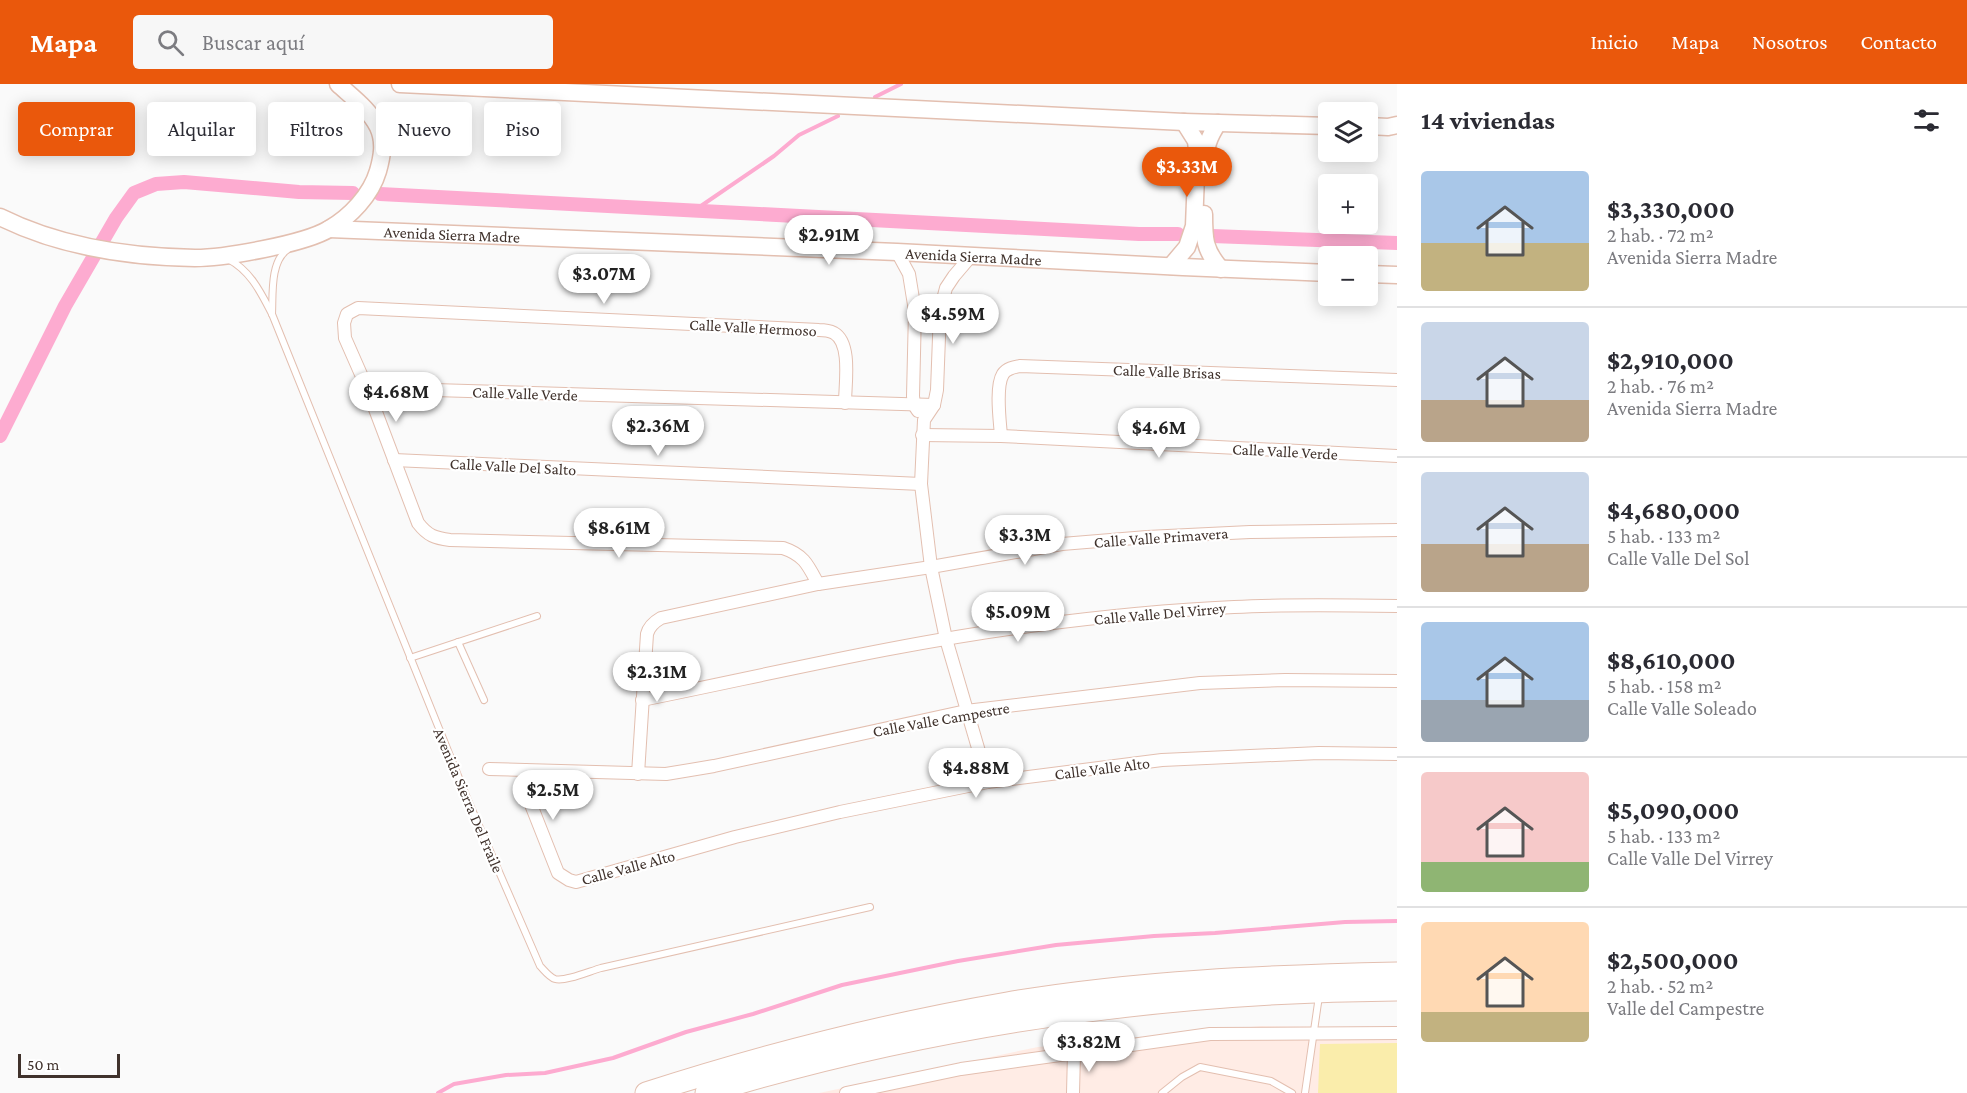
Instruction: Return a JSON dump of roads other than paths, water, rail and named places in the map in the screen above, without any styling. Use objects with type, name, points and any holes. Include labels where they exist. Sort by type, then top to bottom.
[{"type":"highway","points":[[646,1093],[750,1061],[827,1041],[936,1016],[1009,1003],[1133,986],[1297,975],[1397,973]]},
{"type":"highway","points":[[706,1093],[837,1056],[969,1029],[1064,1013],[1155,1002],[1319,991],[1397,990]]},
{"type":"street","points":[[0,217],[70,243],[132,255],[197,258],[246,252],[323,232],[347,216],[363,200],[374,183],[383,142],[378,127],[364,107],[338,84]]},
{"type":"street","points":[[400,84],[1184,122],[1318,126]]},
{"type":"street","points":[[1171,266],[1187,247],[1194,226],[1197,150],[1196,141],[1184,122]]},
{"type":"street","points":[[1218,123],[1205,150],[1204,226],[1206,249],[1221,269]]},
{"type":"street","points":[[1378,125],[1394,123]]},
{"type":"street","name":"Avenida Sierra Madre","points":[[323,232],[897,252],[1318,273]]},
{"type":"street","points":[[897,252],[909,274],[915,311],[913,396],[914,405],[924,420]]},
{"type":"street","points":[[971,256],[946,288],[940,311],[934,405],[924,420],[922,435],[921,484],[931,567],[946,639],[988,782]]},
{"type":"street","points":[[1378,274],[1397,275]]},
{"type":"street","name":"Calle Valle Hermoso","points":[[367,388],[345,338],[344,323],[347,314],[358,308],[832,332],[839,337],[846,350],[845,403]]},
{"type":"street","points":[[915,311],[940,311]]},
{"type":"street","name":"Calle Valle Brisas","points":[[1001,436],[1000,381],[1009,368],[1020,366],[1397,380]]},
{"type":"street","points":[[367,388],[418,523],[426,534],[434,538],[783,548],[796,552],[806,561],[818,584]]},
{"type":"street","name":"Calle Valle Verde","points":[[367,388],[934,405]]},
{"type":"street","name":"Calle Valle Verde","points":[[922,435],[1001,436],[1397,456]]},
{"type":"street","name":"Calle Valle Del Salto","points":[[394,460],[921,484]]},
{"type":"street","name":"Calle Valle Primavera","points":[[642,700],[648,629],[653,622],[661,618],[818,584],[1062,544],[1250,532],[1397,530]]},
{"type":"street","name":"Calle Valle Del Virrey","points":[[642,700],[946,639],[1028,626],[1133,614],[1221,608],[1310,605],[1397,606]]},
{"type":"street","name":"Calle Valle Campestre","points":[[489,769],[666,774],[690,771],[966,711],[1200,683],[1285,680],[1397,681]]},
{"type":"street","points":[[638,774],[642,700]]},
{"type":"street","name":"Calle Valle Alto","points":[[525,770],[526,792],[558,873],[569,880],[583,881],[735,837],[840,812],[988,782],[1162,760],[1307,754],[1397,754]]},
{"type":"street","points":[[846,1093],[961,1069],[1210,1034],[1397,1033]]},
{"type":"street","points":[[1072,1093],[1074,1053]]},
{"type":"lane","name":"Avenida Sierra Del Fraile","points":[[272,314],[278,261],[284,251],[323,232]]},
{"type":"lane","name":"Avenida Sierra Del Fraile","points":[[220,255],[234,262],[250,276],[258,286],[272,314],[467,798],[540,966],[553,978],[568,978],[601,968],[870,907]]},
{"type":"lane","points":[[410,658],[537,616]]},
{"type":"lane","points":[[458,642],[484,700]]},
{"type":"lane","points":[[1305,1093],[1319,991]]},
{"type":"lane","points":[[1162,1093],[1182,1077],[1200,1067],[1271,1081],[1292,1093]]},
{"type":"waterway","points":[[875,97],[901,84]]},
{"type":"waterway","points":[[695,210],[774,156],[799,135],[838,116]]},
{"type":"waterway","points":[[0,436],[65,306],[116,218],[134,193],[156,184],[184,182],[299,192],[353,193]]},
{"type":"waterway","points":[[380,194],[1139,234],[1178,234]]},
{"type":"waterway","points":[[1212,236],[1397,243]]},
{"type":"waterway","points":[[438,1093],[454,1084],[506,1075],[545,1073],[613,1058],[686,1032],[753,1014],[842,985],[958,961],[1056,945],[1154,936],[1345,922],[1397,921]]}]
